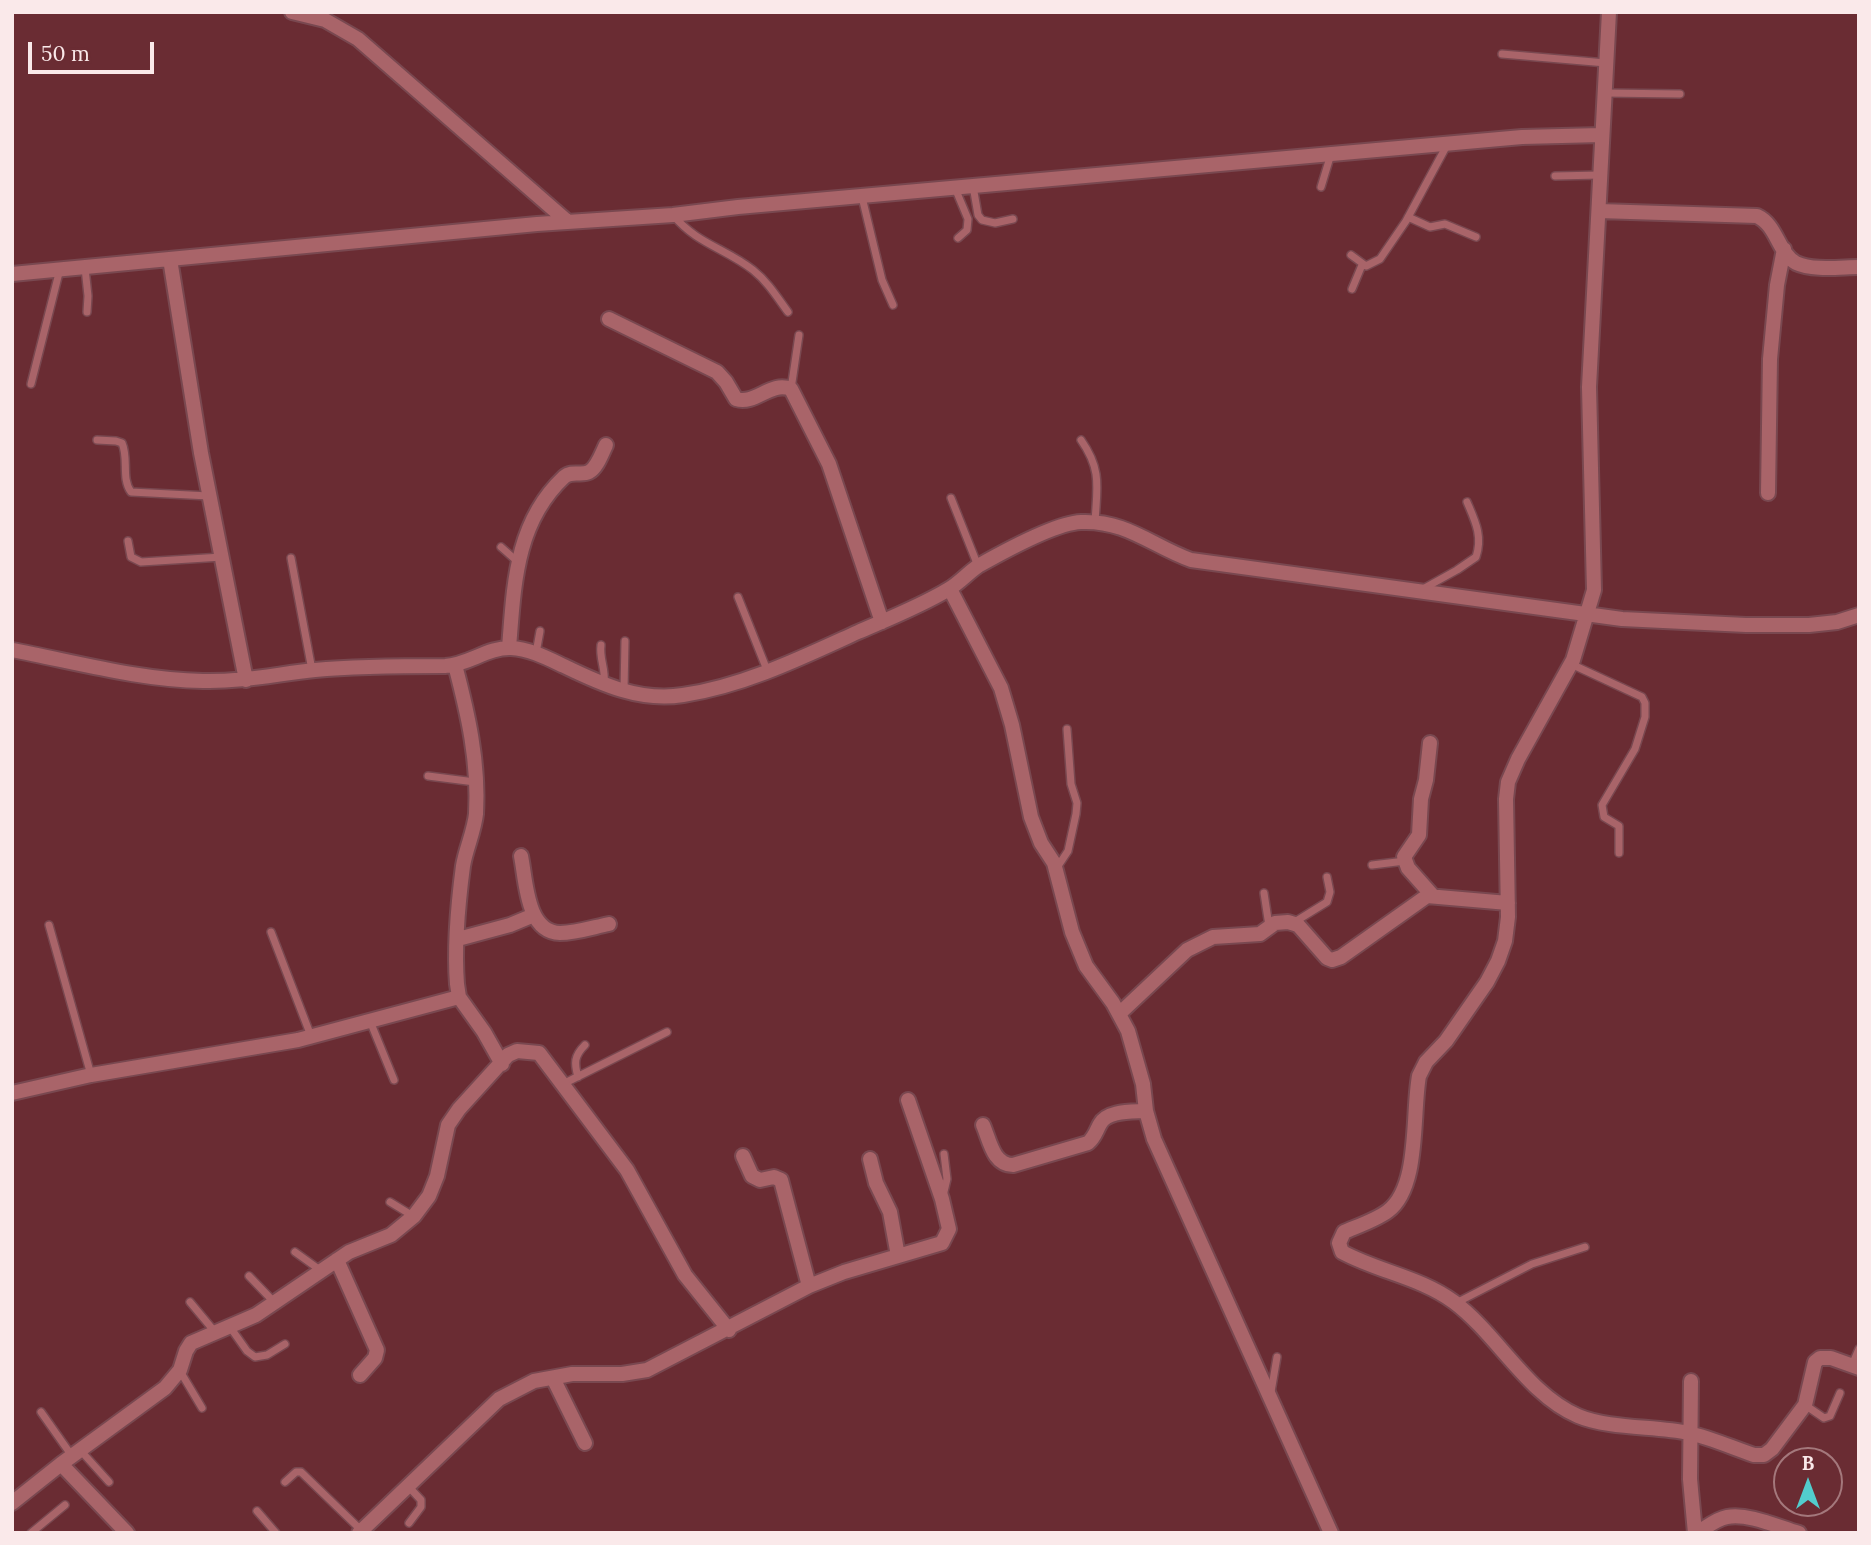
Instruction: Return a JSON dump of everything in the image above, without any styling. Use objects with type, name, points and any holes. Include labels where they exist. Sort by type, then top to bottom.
[{"type":"street","points":[[292,12],[325,20],[358,39],[568,222]]},
{"type":"street","points":[[1609,12],[1589,387],[1594,590],[1571,664],[1537,723],[1508,782],[1507,932],[1498,961],[1475,1000],[1446,1041],[1426,1062],[1419,1076],[1409,1179],[1402,1197],[1388,1211],[1344,1232],[1339,1243],[1342,1252],[1357,1260],[1426,1284],[1455,1303],[1542,1391],[1560,1407],[1580,1417],[1689,1433],[1754,1455],[1764,1455],[1772,1449],[1805,1405],[1815,1362],[1820,1358],[1831,1358],[1855,1366]]},
{"type":"street","points":[[12,274],[1522,137],[1601,135]]},
{"type":"street","points":[[1599,211],[1752,215],[1764,219],[1793,261],[1805,266],[1859,267]]},
{"type":"street","points":[[1768,493],[1766,477],[1770,359],[1777,285],[1784,249]]},
{"type":"street","points":[[170,259],[209,496],[246,680]]},
{"type":"street","points":[[609,319],[717,372],[736,399],[752,399],[776,387],[791,388],[829,464],[882,622]]},
{"type":"street","points":[[509,648],[518,562],[534,514],[564,477],[574,472],[587,473],[592,470],[606,445]]},
{"type":"street","points":[[12,650],[162,679],[205,681],[246,680],[313,670],[455,665],[475,656],[509,648],[536,653],[624,691],[645,695],[680,696],[708,690],[767,670],[882,622],[950,589],[978,566],[1065,525],[1095,523],[1129,529],[1171,553],[1191,560],[1588,615],[1622,619],[1784,625],[1838,622],[1859,615]]},
{"type":"street","points":[[950,589],[1001,688],[1012,725],[1031,817],[1056,870],[1066,913],[1086,966],[1128,1031],[1143,1084],[1146,1111],[1162,1158],[1331,1533]]},
{"type":"street","points":[[455,665],[472,734],[476,782],[474,831],[463,868],[456,971],[459,998],[502,1063]]},
{"type":"street","points":[[1430,743],[1421,799],[1419,835],[1416,843],[1406,853],[1405,861],[1432,895]]},
{"type":"street","points":[[521,856],[534,915],[545,928],[560,933],[609,924]]},
{"type":"street","points":[[1119,1014],[1187,950],[1204,940],[1226,935],[1260,934],[1269,926],[1282,922],[1292,923],[1298,925],[1327,958],[1337,959],[1381,930],[1420,899],[1432,895],[1507,903]]},
{"type":"street","points":[[458,939],[510,925],[534,915]]},
{"type":"street","points":[[12,1093],[91,1075],[311,1036],[459,998]]},
{"type":"street","points":[[12,1503],[165,1388],[180,1370],[191,1343],[256,1315],[349,1252],[391,1235],[414,1216],[429,1196],[437,1176],[447,1125],[508,1055],[517,1051],[539,1053],[563,1084],[627,1170],[685,1275],[729,1330]]},
{"type":"street","points":[[364,1531],[408,1485],[499,1399],[534,1381],[572,1374],[622,1374],[647,1370],[729,1330],[809,1286],[844,1272],[942,1243],[949,1229],[942,1199],[908,1100]]},
{"type":"street","points":[[983,1125],[998,1161],[1004,1165],[1013,1165],[1088,1143],[1095,1137],[1101,1121],[1108,1115],[1146,1111]]},
{"type":"street","points":[[743,1156],[752,1176],[760,1180],[774,1177],[781,1180],[809,1286]]},
{"type":"street","points":[[870,1159],[876,1183],[890,1212],[898,1256]]},
{"type":"street","points":[[337,1260],[377,1350],[375,1358],[360,1375]]},
{"type":"street","points":[[553,1378],[585,1443]]},
{"type":"street","points":[[1691,1381],[1690,1479],[1696,1533],[1730,1516],[1745,1517],[1799,1533]]},
{"type":"street","points":[[71,1457],[127,1533]]},
{"type":"lane","points":[[1502,54],[1606,63]]},
{"type":"lane","points":[[1604,93],[1680,94]]},
{"type":"lane","points":[[1351,255],[1362,265],[1368,266],[1380,259],[1408,217],[1448,144]]},
{"type":"lane","points":[[1321,187],[1332,154]]},
{"type":"lane","points":[[1555,176],[1600,175]]},
{"type":"lane","points":[[973,186],[978,215],[982,220],[995,223],[1013,219]]},
{"type":"lane","points":[[955,188],[968,219],[967,230],[958,238]]},
{"type":"lane","points":[[862,197],[882,280],[893,305]]},
{"type":"lane","points":[[673,215],[693,236],[753,270],[788,312]]},
{"type":"lane","points":[[1408,217],[1430,227],[1445,224],[1476,237]]},
{"type":"lane","points":[[1352,289],[1362,265]]},
{"type":"lane","points":[[85,267],[87,312]]},
{"type":"lane","points":[[30,384],[60,269]]},
{"type":"lane","points":[[791,388],[799,335]]},
{"type":"lane","points":[[97,440],[122,443],[125,450],[126,483],[131,492],[209,496]]},
{"type":"lane","points":[[1081,440],[1097,470],[1095,523]]},
{"type":"lane","points":[[951,498],[978,566]]},
{"type":"lane","points":[[1417,591],[1476,557],[1479,538],[1477,524],[1467,502]]},
{"type":"lane","points":[[128,541],[131,557],[141,562],[222,557]]},
{"type":"lane","points":[[501,547],[518,562]]},
{"type":"lane","points":[[291,558],[313,670]]},
{"type":"lane","points":[[738,597],[767,670]]},
{"type":"lane","points":[[536,653],[540,631]]},
{"type":"lane","points":[[624,691],[625,641]]},
{"type":"lane","points":[[601,645],[600,654],[606,673],[604,684]]},
{"type":"lane","points":[[1571,664],[1642,697],[1645,703],[1635,749],[1602,805],[1604,817],[1619,826],[1619,853]]},
{"type":"lane","points":[[1056,870],[1068,851],[1077,803],[1071,784],[1067,729]]},
{"type":"lane","points":[[428,776],[476,782]]},
{"type":"lane","points":[[1372,865],[1405,861]]},
{"type":"lane","points":[[1292,923],[1327,902],[1331,891],[1327,877]]},
{"type":"lane","points":[[1264,893],[1269,926]]},
{"type":"lane","points":[[49,925],[91,1075]]},
{"type":"lane","points":[[271,932],[311,1036]]},
{"type":"lane","points":[[370,1021],[394,1080]]},
{"type":"lane","points":[[563,1084],[667,1032]]},
{"type":"lane","points":[[578,1077],[575,1059],[585,1045]]},
{"type":"lane","points":[[942,1199],[947,1179],[944,1154]]},
{"type":"lane","points":[[390,1202],[414,1216]]},
{"type":"lane","points":[[1455,1303],[1523,1268],[1585,1247]]},
{"type":"lane","points":[[295,1252],[321,1271]]},
{"type":"lane","points":[[249,1276],[275,1303]]},
{"type":"lane","points":[[190,1302],[215,1333]]},
{"type":"lane","points":[[230,1327],[247,1351],[255,1357],[267,1355],[285,1344]]},
{"type":"lane","points":[[1855,1366],[1859,1349]]},
{"type":"lane","points":[[1270,1400],[1278,1357]]},
{"type":"lane","points":[[180,1370],[202,1408]]},
{"type":"lane","points":[[1805,1405],[1824,1418],[1830,1416],[1840,1392]]},
{"type":"lane","points":[[41,1412],[71,1457],[109,1482]]},
{"type":"lane","points":[[285,1482],[296,1472],[301,1472],[364,1531]]},
{"type":"lane","points":[[408,1485],[421,1500],[421,1507],[409,1523]]},
{"type":"lane","points":[[31,1533],[65,1505]]},
{"type":"lane","points":[[257,1511],[276,1533]]}]
